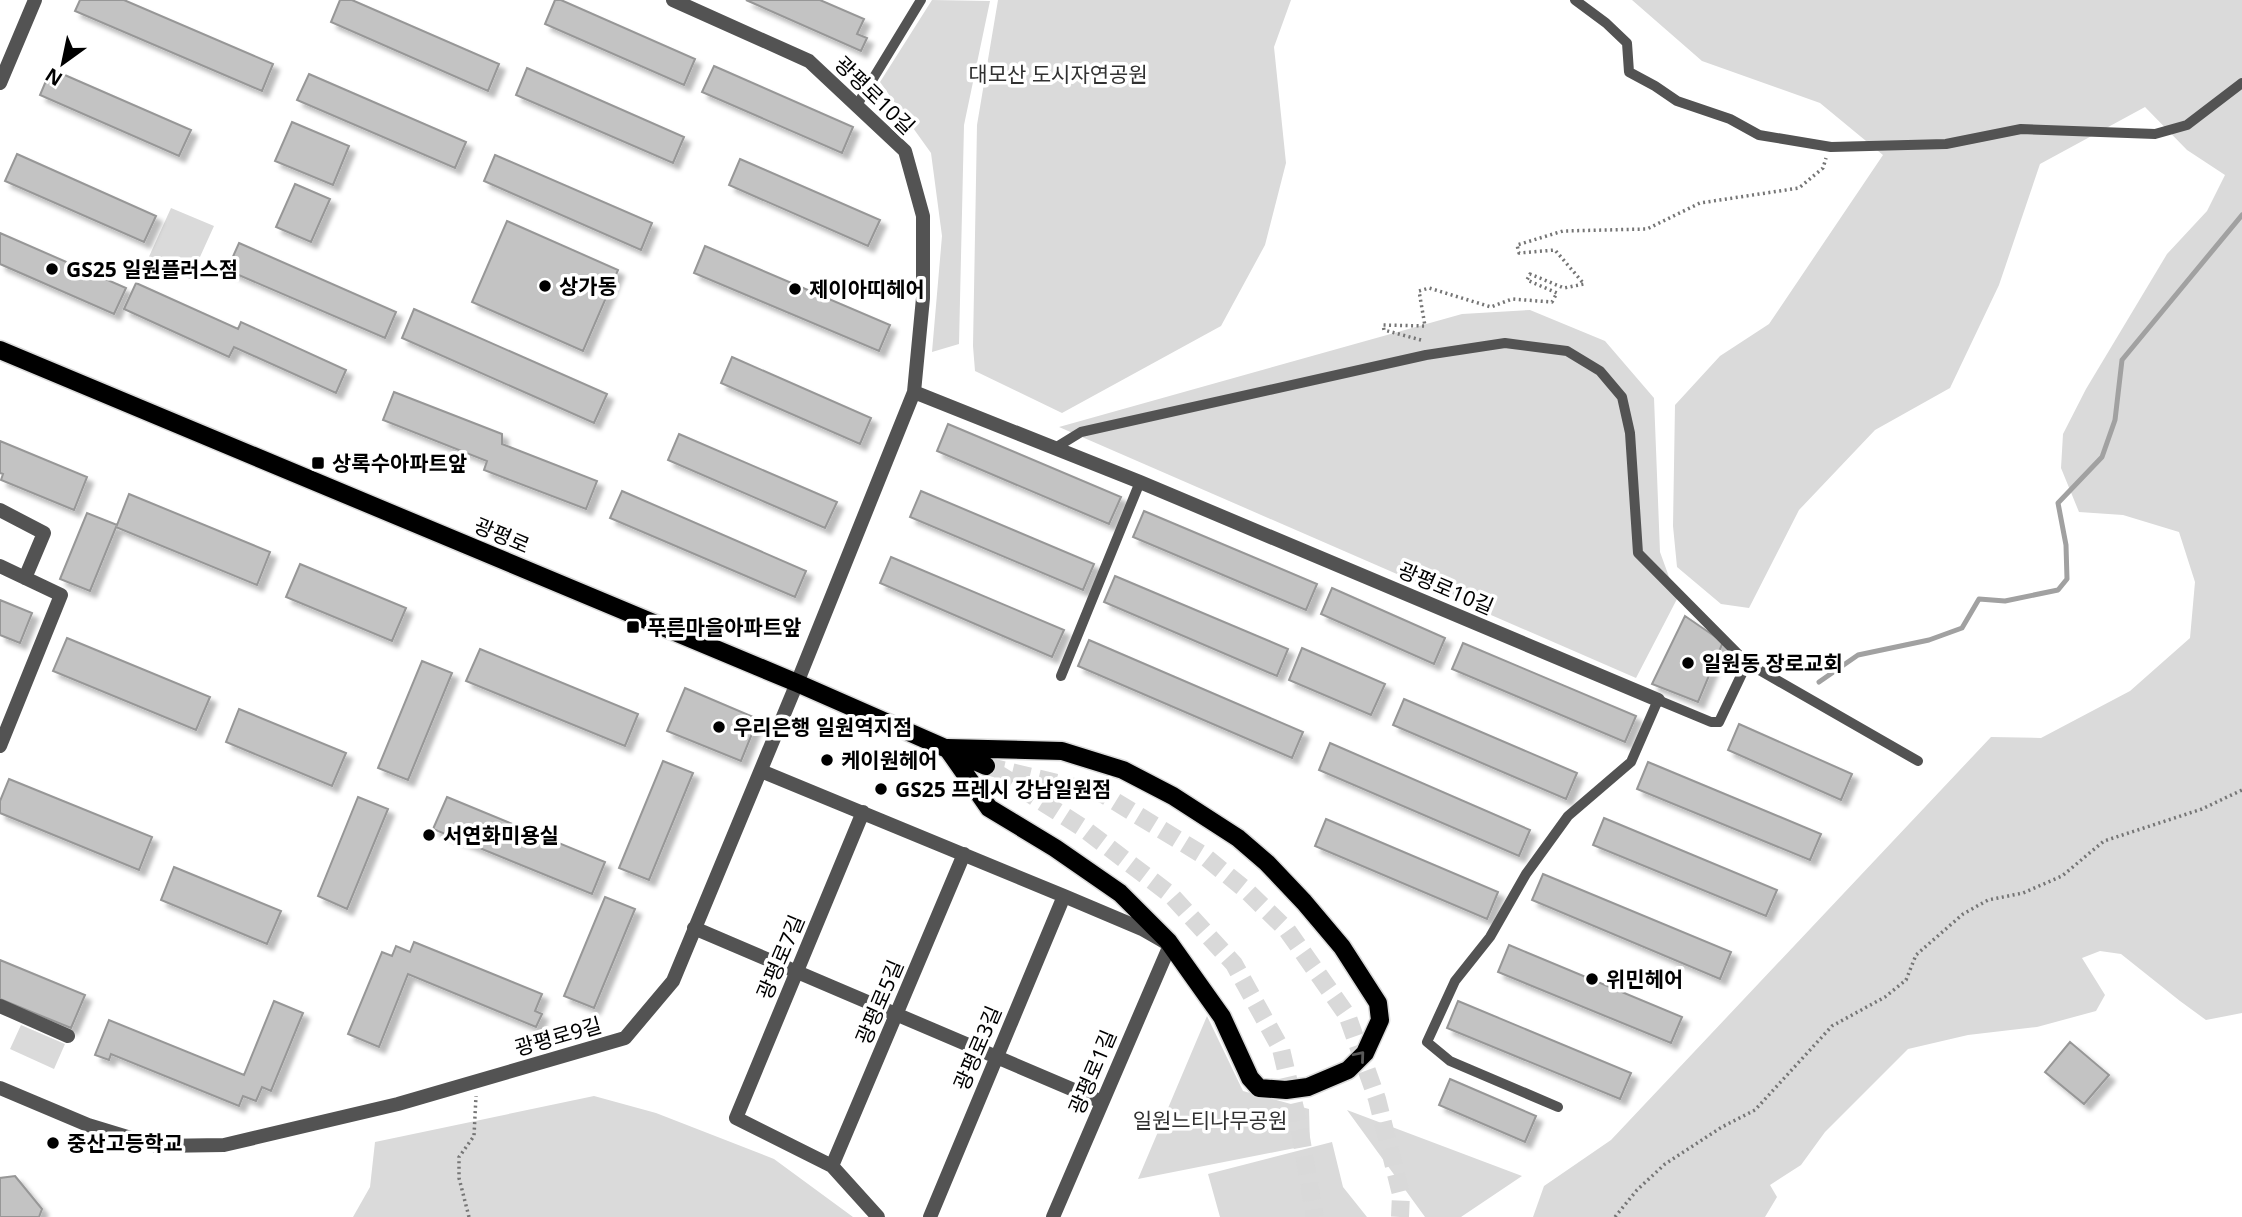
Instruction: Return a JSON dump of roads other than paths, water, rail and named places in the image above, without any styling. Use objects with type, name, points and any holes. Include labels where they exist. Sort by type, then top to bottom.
[{"type":"main road","name":"광평로","points":[[0,351],[797,683],[986,766]]},
{"type":"main road","points":[[947,748],[1062,751],[1123,770],[1173,796],[1238,838],[1267,863],[1335,938],[1378,1003],[1380,1020],[1365,1053],[1348,1070],[1308,1087],[1286,1090],[1259,1088],[1250,1078],[1222,1017],[1168,941],[1120,893],[1055,848],[989,808],[947,748]]},
{"type":"street","points":[[0,83],[35,0]]},
{"type":"street","name":"광평로10길","points":[[683,2],[809,61],[905,151],[923,216],[923,298],[915,392],[797,683]]},
{"type":"street","name":"광평로10길","points":[[915,392],[1140,482],[1658,700]]},
{"type":"street","points":[[0,510],[44,533],[25,578]]},
{"type":"street","points":[[0,566],[61,595],[0,746]]},
{"type":"street","name":"광평로9길","points":[[0,1088],[88,1125],[157,1146],[224,1145],[398,1104],[625,1038],[673,981],[797,683]]},
{"type":"street","points":[[761,771],[1065,896]]},
{"type":"street","name":"광평로7길","points":[[832,1166],[736,1118],[863,812]]},
{"type":"street","name":"광평로5길","points":[[832,1166],[964,854]]},
{"type":"street","name":"광평로1길","points":[[1053,1217],[1170,945],[1142,929],[1065,896]]},
{"type":"street","name":"광평로3길","points":[[930,1217],[1065,896]]},
{"type":"street","points":[[694,928],[1102,1102]]},
{"type":"street","points":[[0,1006],[68,1036]]},
{"type":"street","points":[[832,1166],[878,1217]]},
{"type":"lane","points":[[857,106],[921,0]]},
{"type":"lane","points":[[1575,0],[1627,43],[1629,72],[1677,101],[1730,119],[1759,135],[1828,147],[1946,144],[2021,129],[2155,134],[2188,125],[2242,83]]},
{"type":"lane","points":[[1055,448],[1082,432],[1426,355],[1506,343],[1567,351],[1600,371],[1622,397],[1630,433],[1638,552],[1747,663],[1918,761]]},
{"type":"lane","points":[[1060,676],[1140,482]]},
{"type":"lane","name":"광평로10길","points":[[1658,700],[1711,722],[1719,722],[1747,663]]},
{"type":"lane","points":[[1558,1107],[1450,1061],[1427,1042],[1455,981],[1490,937],[1526,874],[1568,816],[1631,762],[1658,700]]},
{"type":"waterway","points":[[1819,682],[1858,655],[1929,640],[1962,628],[1979,599],[2005,601],[2058,590],[2067,579],[2066,545],[2058,503],[2102,457],[2115,420],[2122,360],[2242,215]]},
{"type":"tunnel","points":[[986,766],[1103,794],[1203,855],[1247,891],[1287,930],[1347,1015],[1377,1099],[1401,1194],[1400,1217]]},
{"type":"tunnel","points":[[997,773],[1083,828],[1171,895],[1234,964],[1281,1049],[1298,1121],[1315,1217]]},
{"type":"place","name":"GS25 일원플러스점","points":[[52,269]]},
{"type":"place","name":"상가동","points":[[545,286]]},
{"type":"place","name":"제이아띠헤어","points":[[795,289]]},
{"type":"place","name":"상록수아파트앞","points":[[318,463]]},
{"type":"place","name":"푸른마을아파트앞","points":[[633,627]]},
{"type":"place","name":"일원동 장로교회","points":[[1688,663]]},
{"type":"place","name":"우리은행 일원역지점","points":[[719,727]]},
{"type":"place","name":"케이원헤어","points":[[827,760]]},
{"type":"place","name":"GS25 프레시 강남일원점","points":[[881,789]]},
{"type":"place","name":"서연화미용실","points":[[429,835]]},
{"type":"place","name":"위민헤어","points":[[1592,979]]},
{"type":"place","name":"중산고등학교","points":[[53,1143]]},
{"type":"park label","name":"대모산 도시자연공원","points":[[1058,74]]},
{"type":"park label","name":"일원느티나무공원","points":[[1210,1120]]}]
